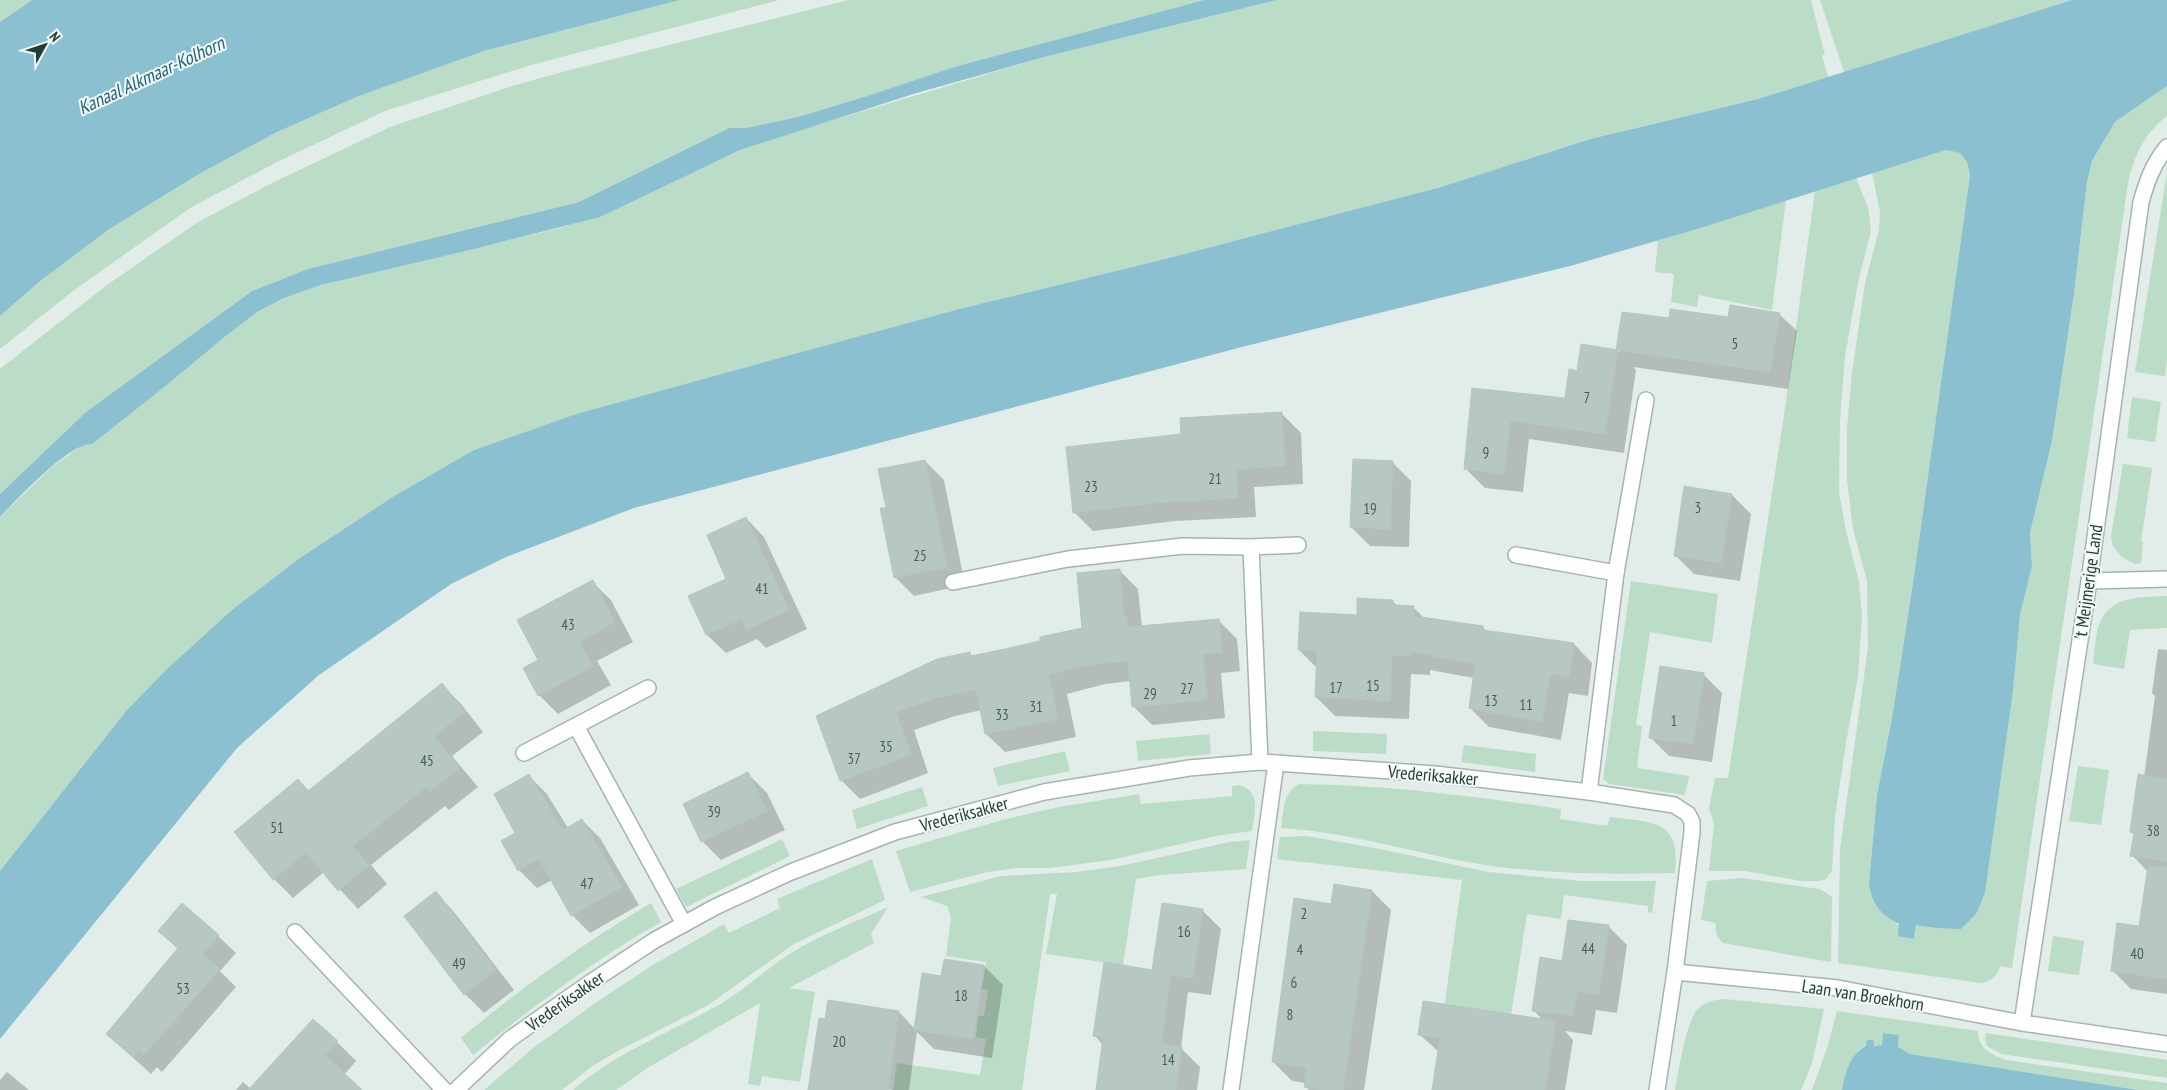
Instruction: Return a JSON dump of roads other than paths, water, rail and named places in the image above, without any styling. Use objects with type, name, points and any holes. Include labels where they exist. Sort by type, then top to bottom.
[{"type":"street","name":"'t Meijmerige Land","points":[[2022,1023],[2089,581],[2141,202],[2149,176],[2158,158],[2167,147]]},
{"type":"street","points":[[1590,792],[1616,572],[1646,400]]},
{"type":"street","points":[[953,582],[1078,558],[1183,546],[1251,547],[1298,545]]},
{"type":"street","points":[[1251,547],[1260,762]]},
{"type":"street","points":[[1516,555],[1616,572]]},
{"type":"street","points":[[2089,581],[2167,579]]},
{"type":"street","points":[[524,753],[648,688]]},
{"type":"street","points":[[576,726],[684,924]]},
{"type":"street","name":"Vrederiksakker","points":[[456,1090],[518,1034],[591,982],[684,924],[791,872],[895,832],[1044,792],[1189,768],[1260,762],[1435,774],[1590,792],[1674,805],[1688,814],[1692,822],[1675,972]]},
{"type":"street","points":[[1231,1090],[1276,763]]},
{"type":"street","points":[[295,932],[444,1090]]},
{"type":"street","points":[[1657,1090],[1675,972]]},
{"type":"street","name":"Laan van Broekhorn","points":[[1675,972],[1838,988],[2022,1023],[2167,1044]]},
{"type":"water","name":"Kanaal Alkmaar-Kolhorn","points":[[32,0],[680,0],[484,51],[359,96],[277,132],[199,174],[108,230],[39,282],[0,316],[0,22]]},
{"type":"water","points":[[1204,0],[1277,0],[1048,56],[913,94],[740,150],[600,217],[321,285],[284,298],[257,312],[92,444],[82,446],[57,462],[0,517],[0,494],[86,412],[252,291],[308,269],[579,202],[729,128],[746,128],[798,117],[954,67]]},
{"type":"water","points":[[2072,0],[2167,0],[2167,86],[2115,122],[2092,161],[2087,182],[2074,294],[2052,441],[2030,533],[2032,566],[2020,614],[2013,690],[1985,893],[1976,914],[1961,929],[1916,925],[1914,939],[1898,936],[1899,924],[1878,908],[1872,897],[1869,883],[1877,795],[1892,718],[1914,576],[1970,175],[1967,162],[1960,153],[1946,150],[1697,229],[1570,266],[1242,347],[634,508],[506,557],[451,584],[319,675],[237,748],[0,1039],[0,871],[126,711],[169,667],[233,609],[300,558],[394,496],[474,450],[576,414],[790,355],[963,308],[1161,260],[1441,187],[1590,139],[1758,99]]},
{"type":"water","points":[[1883,1033],[1899,1035],[1898,1047],[1910,1054],[2138,1090],[1842,1090],[1852,1059],[1866,1046],[1867,1040],[1873,1040],[1874,1046],[1882,1045]]}]
